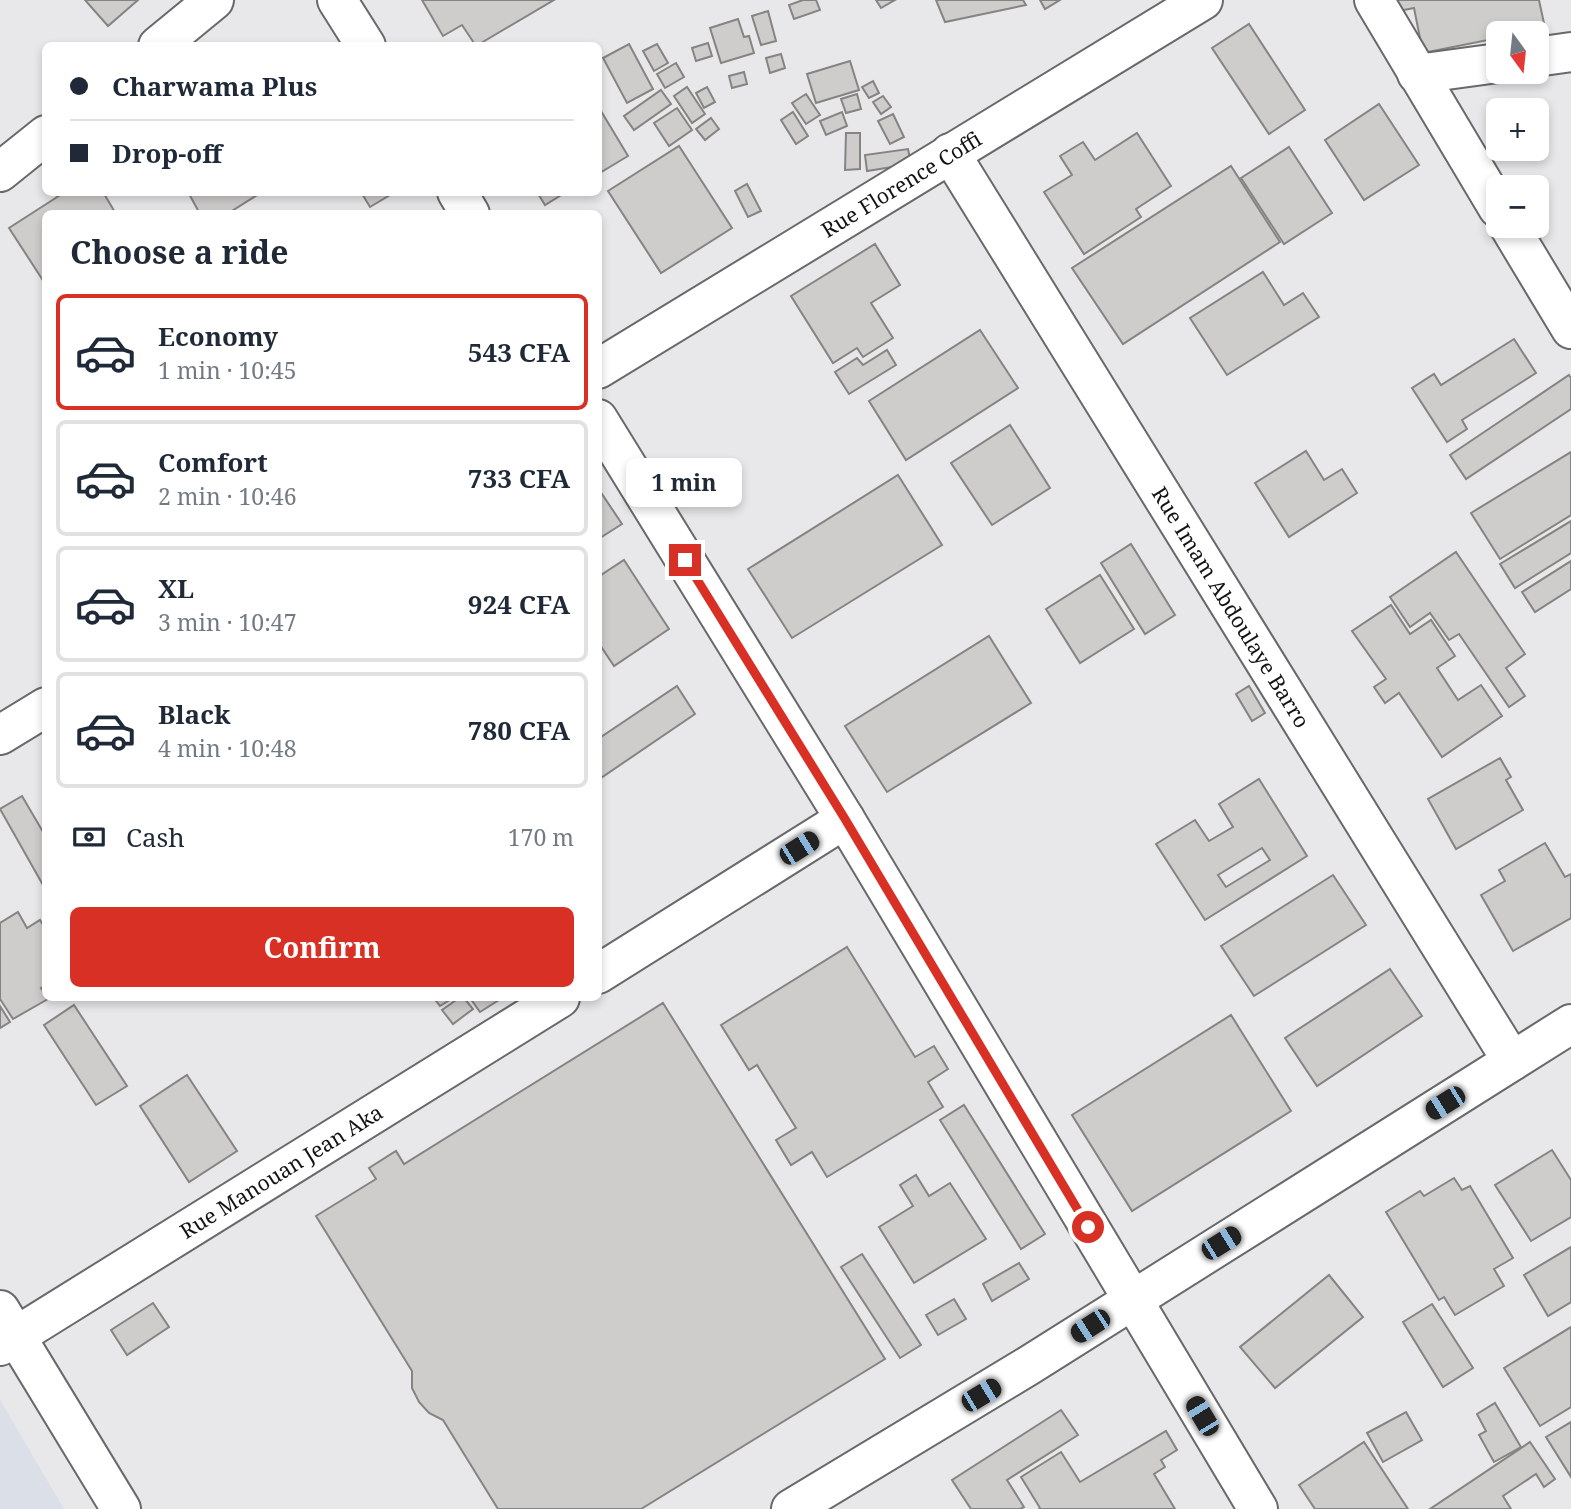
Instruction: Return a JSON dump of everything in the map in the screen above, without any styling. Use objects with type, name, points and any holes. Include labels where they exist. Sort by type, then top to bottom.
[{"type":"street","points":[[163,42],[214,0]]},
{"type":"street","points":[[337,0],[363,42]]},
{"type":"street","name":"Rue Florence Coffi","points":[[602,367],[1203,0]]},
{"type":"street","points":[[1374,0],[1486,188]]},
{"type":"street","points":[[1549,55],[1571,52]]},
{"type":"street","points":[[1417,74],[1486,65]]},
{"type":"street","points":[[0,172],[42,138]]},
{"type":"street","name":"Rue Imam Abdoulaye Barro","points":[[950,153],[1512,1061]]},
{"type":"street","points":[[1516,238],[1571,329]]},
{"type":"street","points":[[602,425],[845,819],[1258,1509]]},
{"type":"street","points":[[0,735],[42,709]]},
{"type":"street","points":[[602,971],[845,819]]},
{"type":"street","name":"Rue Manouan Jean Aka","points":[[6,1331],[556,1001]]},
{"type":"street","points":[[791,1509],[1028,1366],[1571,1024]]},
{"type":"street","points":[[6,1331],[121,1509]]},
{"type":"shaded area","points":[[0,1400],[64,1509],[0,1509]]},
{"type":"building","points":[[85,0],[138,0],[108,26]]},
{"type":"building","points":[[422,0],[554,0],[483,42],[473,42],[462,25],[443,36]]},
{"type":"building","points":[[803,0],[816,0],[820,10],[794,19],[789,5]]},
{"type":"building","points":[[876,0],[895,0],[881,8]]},
{"type":"building","points":[[936,0],[1023,0],[1026,5],[945,22]]},
{"type":"building","points":[[1040,0],[1060,0],[1045,9]]},
{"type":"building","points":[[1397,0],[1539,0],[1544,21],[1486,21],[1486,40],[1423,53],[1414,8],[1399,11]]},
{"type":"building","points":[[768,11],[776,41],[761,45],[752,16]]},
{"type":"building","points":[[738,19],[744,37],[749,36],[754,53],[721,63],[710,28]]},
{"type":"building","points":[[1249,24],[1305,110],[1269,134],[1212,48]]},
{"type":"building","points":[[708,43],[712,56],[696,61],[692,48]]},
{"type":"building","points":[[629,44],[653,89],[627,103],[603,58]]},
{"type":"building","points":[[657,44],[668,63],[654,71],[643,51]]},
{"type":"building","points":[[781,54],[785,68],[770,73],[766,58]]},
{"type":"building","points":[[850,61],[859,90],[816,103],[807,74]]},
{"type":"building","points":[[676,63],[684,77],[665,88],[657,74]]},
{"type":"building","points":[[744,72],[747,84],[732,88],[729,76]]},
{"type":"building","points":[[873,81],[879,93],[869,98],[862,87]]},
{"type":"building","points":[[687,87],[705,114],[692,123],[674,96]]},
{"type":"building","points":[[707,87],[715,102],[704,108],[696,93]]},
{"type":"building","points":[[661,90],[671,104],[634,130],[624,116]]},
{"type":"building","points":[[806,94],[820,115],[806,124],[792,103]]},
{"type":"building","points":[[857,94],[861,109],[846,113],[841,99]]},
{"type":"building","points":[[883,96],[891,107],[881,114],[873,102]]},
{"type":"building","points":[[1379,104],[1419,165],[1364,200],[1325,140]]},
{"type":"building","points":[[677,108],[692,130],[669,146],[654,123]]},
{"type":"building","points":[[793,112],[808,136],[796,144],[781,120]]},
{"type":"building","points":[[842,112],[847,126],[826,135],[820,121]]},
{"type":"building","points":[[602,113],[628,156],[602,172]]},
{"type":"building","points":[[893,114],[904,137],[890,144],[878,121]]},
{"type":"building","points":[[711,118],[719,129],[705,140],[696,129]]},
{"type":"building","points":[[846,133],[860,133],[860,169],[845,170]]},
{"type":"building","points":[[1137,133],[1171,186],[1136,209],[1141,217],[1084,254],[1044,192],[1072,175],[1060,156],[1083,142],[1095,160]]},
{"type":"building","points":[[679,146],[732,228],[661,273],[608,191]]},
{"type":"building","points":[[1289,147],[1332,213],[1284,244],[1241,178]]},
{"type":"building","points":[[908,149],[911,164],[867,171],[865,155]]},
{"type":"building","points":[[1231,166],[1280,242],[1123,344],[1072,268]]},
{"type":"building","points":[[747,184],[761,211],[748,217],[735,191]]},
{"type":"building","points":[[59,196],[105,196],[114,210],[42,210],[42,279],[9,228]]},
{"type":"building","points":[[190,196],[256,196],[233,210],[198,210]]},
{"type":"building","points":[[363,196],[388,196],[370,207]]},
{"type":"building","points":[[539,196],[560,196],[545,205]]},
{"type":"building","points":[[875,244],[900,285],[871,303],[893,338],[863,357],[857,348],[833,363],[791,296]]},
{"type":"building","points":[[1263,272],[1284,305],[1303,293],[1319,317],[1227,375],[1190,318]]},
{"type":"building","points":[[980,330],[1018,388],[906,460],[869,401]]},
{"type":"building","points":[[1514,339],[1536,373],[1462,420],[1467,429],[1447,442],[1412,388],[1434,374],[1441,385]]},
{"type":"building","points":[[887,350],[896,365],[849,394],[835,372],[857,358],[863,365]]},
{"type":"building","points":[[1569,375],[1571,409],[1466,479],[1450,455]]},
{"type":"building","points":[[1010,425],[1050,488],[992,525],[951,463]]},
{"type":"building","points":[[1306,451],[1324,480],[1342,469],[1357,493],[1289,537],[1255,483]]},
{"type":"building","points":[[1571,452],[1571,515],[1500,559],[1471,513]]},
{"type":"building","points":[[898,475],[942,545],[792,638],[748,569]]},
{"type":"building","points":[[602,494],[622,524],[602,537]]},
{"type":"building","points":[[1571,521],[1571,553],[1515,588],[1500,564]]},
{"type":"building","points":[[1131,544],[1175,615],[1145,634],[1101,563]]},
{"type":"building","points":[[1456,552],[1525,654],[1506,668],[1525,696],[1509,707],[1459,634],[1449,640],[1430,613],[1410,627],[1390,597]]},
{"type":"building","points":[[624,560],[669,629],[614,666],[602,648],[602,574]]},
{"type":"building","points":[[1571,561],[1571,589],[1535,612],[1522,592]]},
{"type":"building","points":[[1100,575],[1134,629],[1080,663],[1046,609]]},
{"type":"building","points":[[1391,605],[1410,634],[1431,620],[1455,656],[1437,668],[1458,700],[1481,685],[1502,716],[1442,757],[1399,693],[1385,703],[1374,687],[1386,679],[1352,631]]},
{"type":"building","points":[[989,636],[1031,703],[887,792],[845,726]]},
{"type":"building","points":[[677,686],[695,714],[602,777],[602,736]]},
{"type":"building","points":[[1249,686],[1265,713],[1252,721],[1236,694]]},
{"type":"building","points":[[1500,758],[1511,777],[1506,780],[1523,810],[1456,849],[1428,799]]},
{"type":"building","points":[[1259,779],[1307,856],[1205,920],[1156,844],[1195,820],[1209,841],[1233,827],[1219,804]],"holes":[[[1262,848],[1270,860],[1226,887],[1218,875]]]},
{"type":"building","points":[[22,796],[42,830],[42,883],[0,809]]},
{"type":"building","points":[[1545,843],[1565,877],[1571,874],[1571,918],[1513,951],[1481,895],[1505,881],[1499,870]]},
{"type":"building","points":[[1333,875],[1366,925],[1254,996],[1221,946]]},
{"type":"building","points":[[18,912],[27,928],[40,920],[42,923],[41,988],[42,1001],[44,1001],[13,1019],[0,999],[0,923]]},
{"type":"building","points":[[847,947],[915,1057],[934,1046],[948,1069],[928,1082],[943,1107],[827,1177],[812,1152],[791,1165],[776,1140],[796,1128],[757,1065],[749,1070],[721,1025]]},
{"type":"building","points":[[1390,969],[1422,1016],[1317,1086],[1285,1038]]},
{"type":"building","points":[[455,1001],[466,1001],[473,1009],[453,1024],[442,1010]]},
{"type":"building","points":[[472,1001],[497,1001],[480,1012]]},
{"type":"building","points":[[663,1003],[885,1359],[641,1509],[498,1509],[443,1420],[429,1413],[419,1402],[412,1388],[412,1371],[316,1216],[376,1179],[369,1168],[396,1151],[404,1164]]},
{"type":"building","points":[[74,1005],[127,1086],[96,1105],[44,1025]]},
{"type":"building","points":[[0,1006],[10,1022],[0,1028]]},
{"type":"building","points":[[1231,1015],[1291,1111],[1132,1211],[1072,1115]]},
{"type":"building","points":[[187,1075],[237,1151],[189,1182],[140,1106]]},
{"type":"building","points":[[964,1105],[1045,1234],[1021,1249],[940,1120]]},
{"type":"building","points":[[1552,1150],[1571,1180],[1571,1217],[1531,1241],[1495,1185]]},
{"type":"building","points":[[916,1175],[929,1196],[950,1183],[986,1239],[914,1283],[879,1227],[913,1206],[900,1185]]},
{"type":"building","points":[[1454,1178],[1462,1190],[1470,1186],[1513,1258],[1494,1269],[1504,1286],[1455,1315],[1444,1297],[1439,1300],[1386,1212],[1420,1191],[1424,1196]]},
{"type":"building","points":[[1571,1247],[1571,1302],[1548,1316],[1524,1275]]},
{"type":"building","points":[[862,1254],[921,1345],[900,1358],[841,1267]]},
{"type":"building","points":[[1019,1263],[1029,1279],[992,1301],[983,1284]]},
{"type":"building","points":[[1329,1275],[1363,1317],[1275,1388],[1240,1347]]},
{"type":"building","points":[[954,1299],[966,1319],[938,1335],[926,1315]]},
{"type":"building","points":[[153,1303],[169,1327],[127,1355],[111,1330]]},
{"type":"building","points":[[1432,1304],[1473,1368],[1443,1387],[1403,1322]]},
{"type":"building","points":[[1571,1327],[1571,1407],[1540,1426],[1504,1368]]},
{"type":"building","points":[[1495,1403],[1521,1447],[1494,1462],[1479,1435],[1486,1431],[1477,1414]]},
{"type":"building","points":[[1061,1410],[1078,1435],[1007,1480],[1024,1507],[971,1509],[952,1480]]},
{"type":"building","points":[[1406,1412],[1422,1440],[1383,1462],[1367,1433]]},
{"type":"building","points":[[1571,1422],[1571,1477],[1546,1437]]},
{"type":"building","points":[[1166,1431],[1177,1450],[1161,1460],[1165,1467],[1154,1474],[1175,1509],[1039,1509],[1021,1477],[1061,1452],[1080,1482]]},
{"type":"building","points":[[1364,1442],[1408,1509],[1315,1509],[1299,1485]]},
{"type":"building","points":[[1530,1442],[1555,1479],[1544,1487],[1536,1474],[1503,1496],[1511,1509],[1430,1509]]},
{"type":"route","points":[[685,560],[845,819],[1088,1227]]}]
